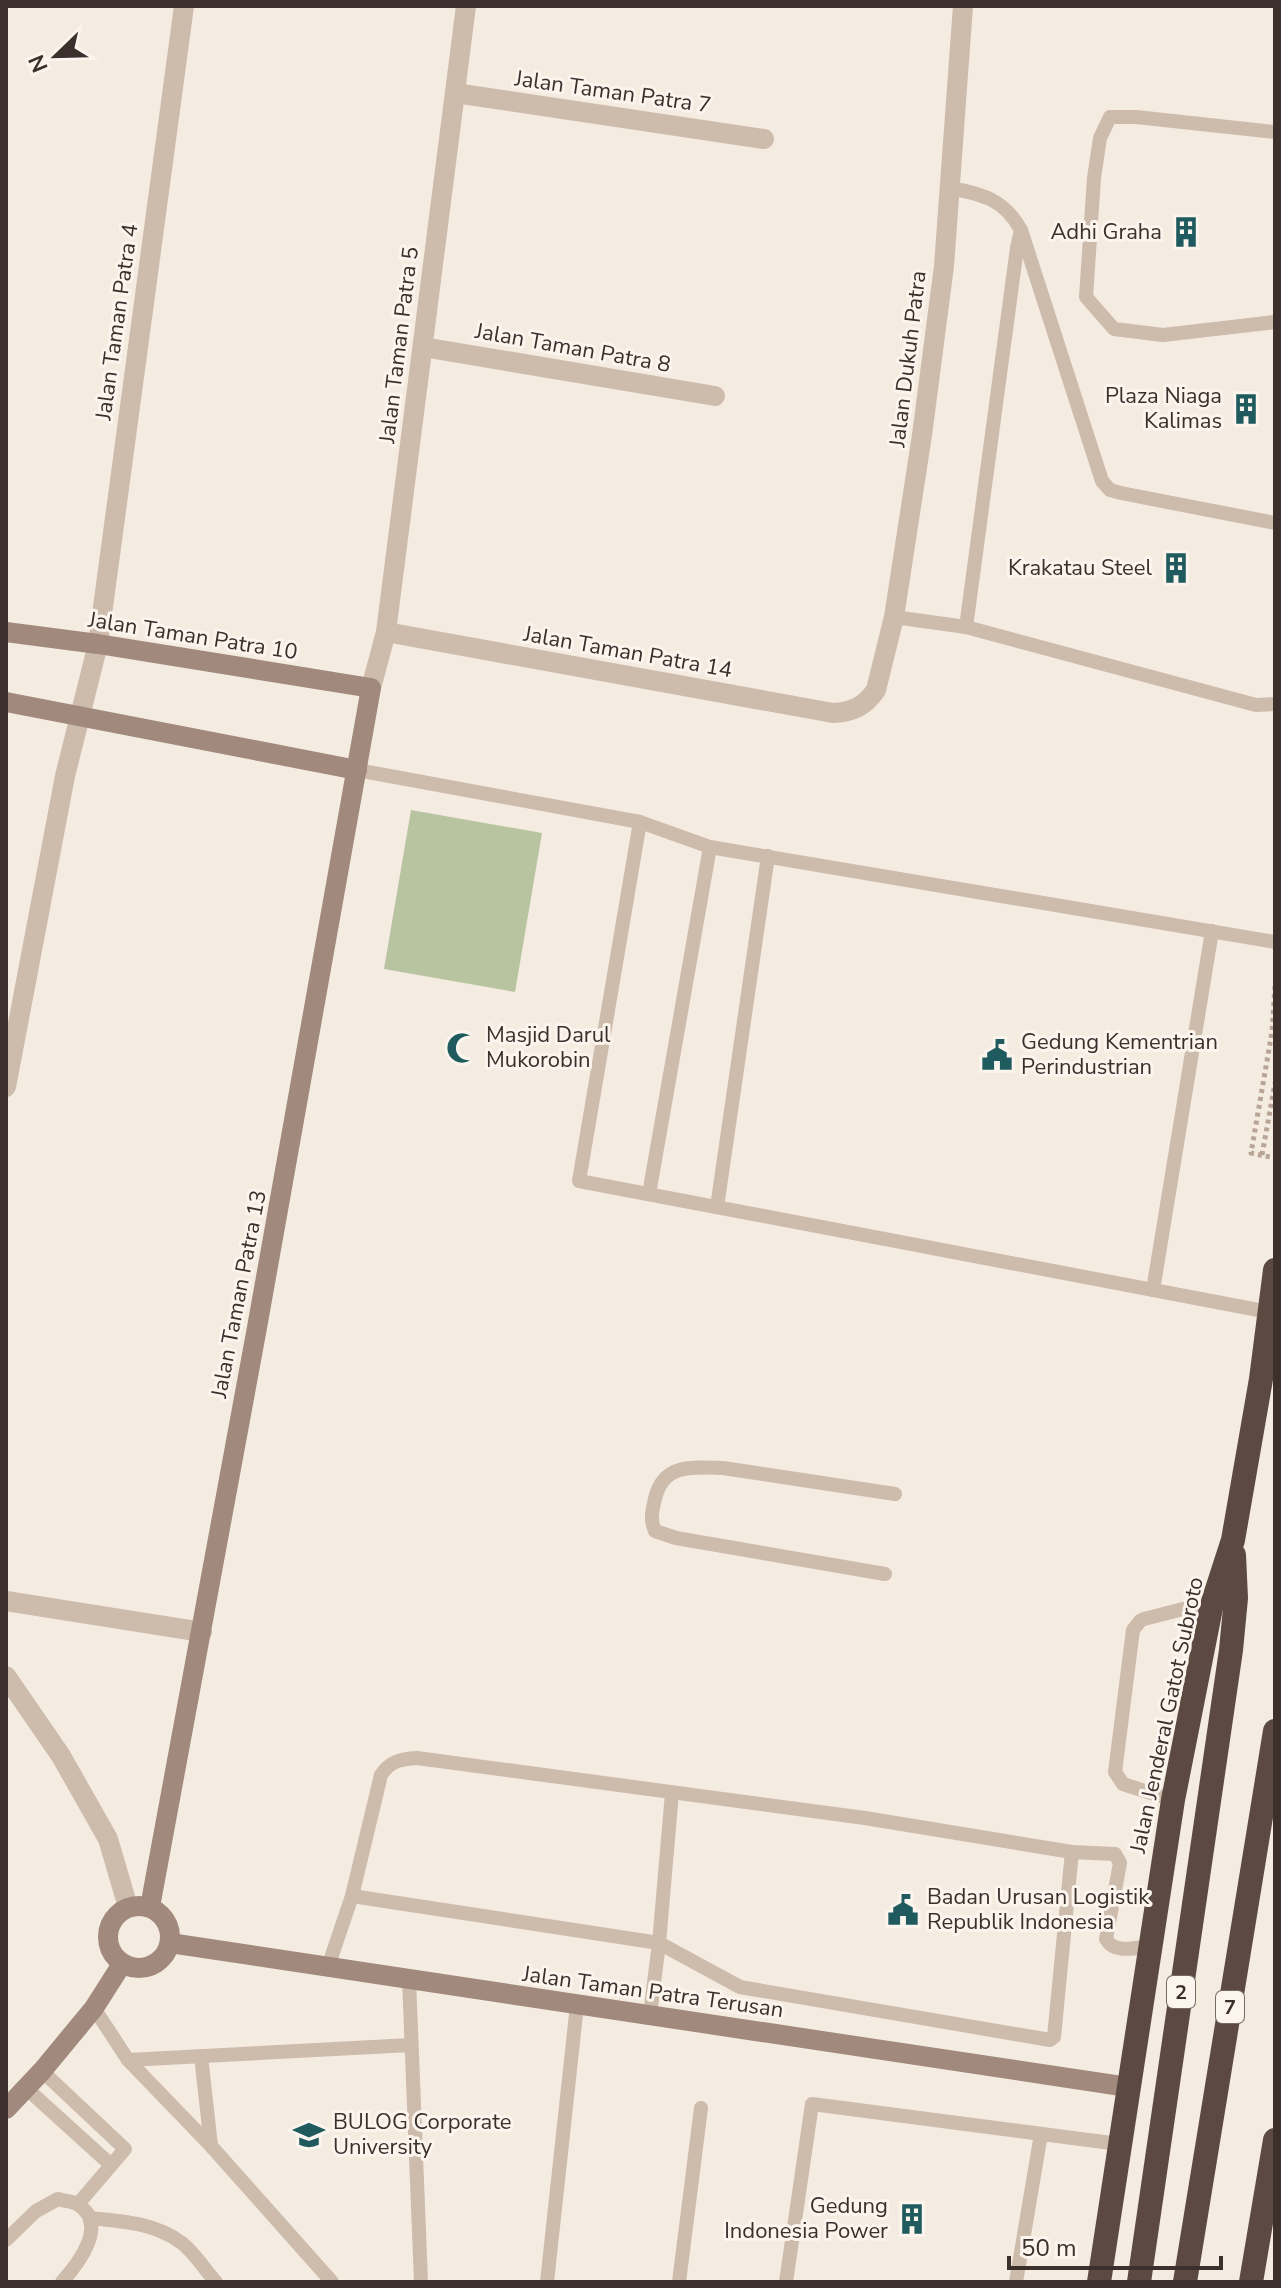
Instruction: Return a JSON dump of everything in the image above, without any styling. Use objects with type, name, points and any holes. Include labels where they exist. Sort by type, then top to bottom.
[{"type":"highway","name":"Jalan Jenderal Gatot Subroto","points":[[1102,2278],[1119,2144],[1173,1800],[1211,1608],[1233,1540],[1261,1379],[1275,1270]]},
{"type":"highway","name":"Jalan Jenderal Gatot Subroto","points":[[1139,2282],[1223,1703],[1236,1598],[1233,1540]]},
{"type":"highway","name":"7","points":[[1185,2282],[1275,1731]]},
{"type":"highway","points":[[1251,2282],[1275,2140]]},
{"type":"street","name":"Jalan Taman Patra 4","points":[[6,1087],[65,776],[98,644],[184,6]]},
{"type":"street","name":"Jalan Taman Patra 5","points":[[371,688],[386,632],[466,6]]},
{"type":"street","name":"Jalan Dukuh Patra","points":[[859,708],[870,700],[876,690],[894,617],[928,389],[944,266],[963,6]]},
{"type":"street","name":"Jalan Taman Patra 7","points":[[455,93],[764,139]]},
{"type":"street","name":"Jalan Taman Patra 8","points":[[423,347],[715,396]]},
{"type":"street","name":"Jalan Taman Patra 10","points":[[6,632],[371,688]]},
{"type":"street","name":"Jalan Taman Patra 14","points":[[386,632],[833,713],[859,708]]},
{"type":"street","name":"Jalan Taman Patra 13","points":[[150,1907],[371,688]]},
{"type":"street","points":[[6,702],[357,770]]},
{"type":"street","points":[[6,1601],[202,1632]]},
{"type":"street","points":[[6,1676],[61,1756],[108,1839],[128,1907]]},
{"type":"street","points":[[128,1907],[150,1907],[166,1921],[170,1931],[170,1943],[165,1955],[146,1968],[122,1964],[113,1955],[108,1943],[112,1922],[128,1907]]},
{"type":"street","name":"Jalan Taman Patra Terusan","points":[[170,1943],[1128,2087]]},
{"type":"street","points":[[6,2109],[94,2008],[122,1964]]},
{"type":"lane","points":[[1275,132],[1110,117],[1100,138],[1094,178],[1086,297],[1114,329],[1163,335],[1275,322]]},
{"type":"lane","points":[[950,188],[983,194],[1006,208],[1021,230],[1102,481],[1110,490],[1275,523]]},
{"type":"lane","points":[[966,627],[1021,230]]},
{"type":"lane","points":[[894,617],[966,627],[1256,705],[1275,704]]},
{"type":"lane","points":[[357,770],[640,822],[710,847],[1275,942]]},
{"type":"lane","points":[[640,822],[579,1181],[1269,1312]]},
{"type":"lane","points":[[649,1194],[710,847]]},
{"type":"lane","points":[[717,1207],[768,856]]},
{"type":"lane","points":[[1153,1290],[1212,931]]},
{"type":"lane","points":[[885,1574],[676,1538],[655,1531],[651,1514],[658,1484],[666,1476],[695,1467],[723,1468],[895,1494]]},
{"type":"lane","points":[[1173,1800],[1123,1784],[1115,1772],[1133,1630],[1144,1619],[1183,1609],[1211,1608]]},
{"type":"lane","points":[[328,1967],[352,1896],[381,1775],[386,1767],[403,1759],[417,1758],[865,1818],[1072,1852],[1115,1854],[1120,1863],[1106,1939],[1114,1948],[1150,1946]]},
{"type":"lane","points":[[650,2015],[672,1793]]},
{"type":"lane","points":[[352,1896],[659,1943],[740,1987],[1050,2040],[1054,2037],[1072,1852]]},
{"type":"lane","points":[[409,1979],[421,2282]]},
{"type":"lane","points":[[547,2282],[577,2005]]},
{"type":"lane","points":[[94,2008],[128,2060],[211,2146],[332,2282]]},
{"type":"lane","points":[[128,2060],[411,2045]]},
{"type":"lane","points":[[201,2056],[211,2146]]},
{"type":"lane","points":[[42,2071],[125,2149],[78,2204]]},
{"type":"lane","points":[[26,2088],[111,2165]]},
{"type":"lane","points":[[786,2282],[812,2104],[1119,2144]]},
{"type":"lane","points":[[679,2282],[701,2108]]},
{"type":"lane","points":[[1016,2282],[1041,2134]]},
{"type":"lane","points":[[6,2240],[36,2211],[58,2199],[78,2204],[90,2218],[91,2239],[62,2282]]},
{"type":"lane","points":[[90,2218],[126,2221],[158,2229],[184,2244],[216,2282]]},
{"type":"path","points":[[1275,986],[1272,1032],[1251,1153],[1275,1158]]},
{"type":"path","points":[[1262,1155],[1275,1083]]},
{"type":"green space","points":[[411,810],[542,833],[515,992],[384,969]]},
{"type":"place","name":"Adhi Graha","points":[[1186,232]]},
{"type":"place","name":"Plaza Niaga Kalimas","points":[[1246,409]]},
{"type":"place","name":"Krakatau Steel","points":[[1176,568]]},
{"type":"place","name":"Masjid Darul Mukorobin","points":[[462,1048]]},
{"type":"place","name":"Gedung Kementrian Perindustrian","points":[[997,1055]]},
{"type":"place","name":"Badan Urusan Logistik Republik Indonesia","points":[[903,1910]]},
{"type":"place","name":"BULOG Corporate University","points":[[309,2135]]},
{"type":"place","name":"Gedung Indonesia Power","points":[[912,2219]]}]
